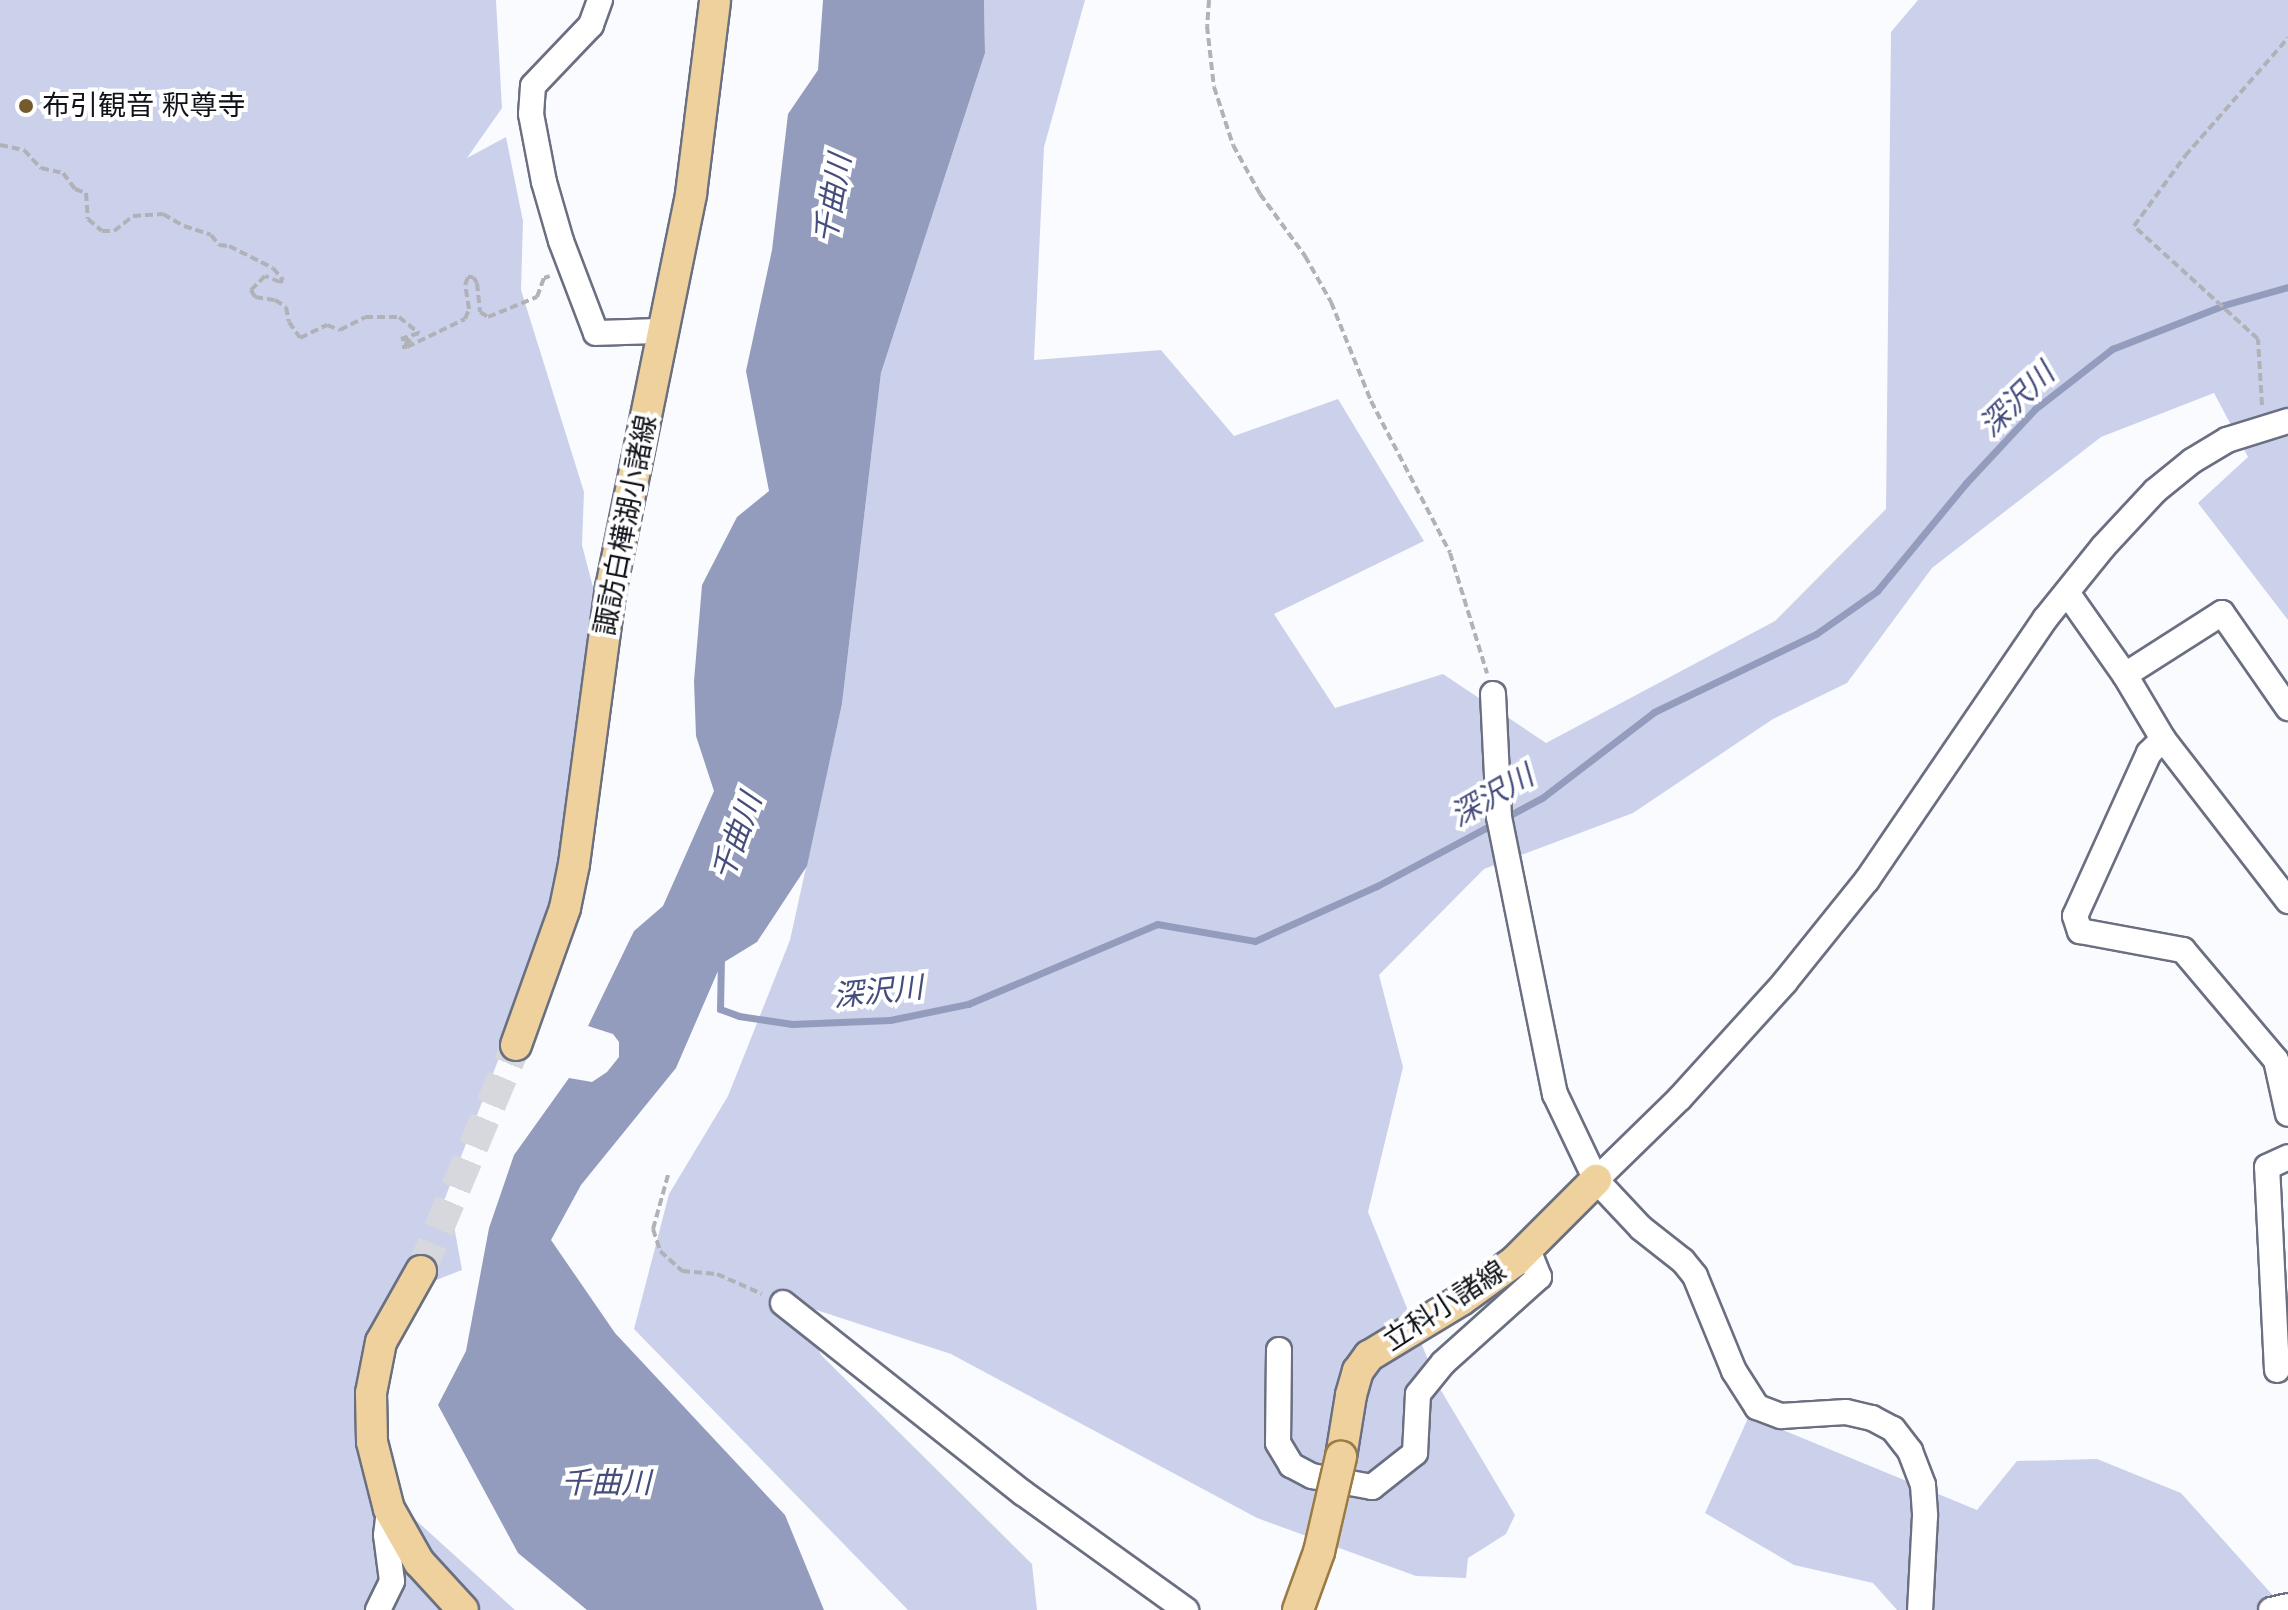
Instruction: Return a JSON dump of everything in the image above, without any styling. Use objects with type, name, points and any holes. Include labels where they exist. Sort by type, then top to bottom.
[{"type":"main road","name":"諏訪白樺湖小諸線","points":[[516,1045],[565,908],[574,864],[611,588],[691,194],[715,0]]},
{"type":"main road","name":"立科小諸線","points":[[1298,1610],[1319,1552],[1358,1371],[1369,1356],[1461,1300],[1527,1248],[1596,1180]]},
{"type":"main road","points":[[421,1271],[381,1342],[371,1393],[372,1442],[389,1509],[419,1562],[463,1610]]},
{"type":"street","points":[[600,0],[591,25],[533,86],[531,114],[544,182],[561,241],[596,333],[661,331]]},
{"type":"street","points":[[1596,1180],[1680,1098],[1794,971],[1867,880],[2045,619],[2103,547],[2155,491],[2192,461],[2227,440],[2288,421]]},
{"type":"street","points":[[2068,594],[2125,675],[2163,739],[2288,901]]},
{"type":"street","points":[[2125,675],[2222,613],[2288,708]]},
{"type":"street","points":[[1493,694],[1499,817],[1555,1094],[1596,1180],[1641,1228],[1683,1261],[1695,1276],[1739,1381],[1757,1407],[1781,1416],[1846,1412],[1872,1418],[1893,1429],[1910,1451],[1923,1485],[1925,1516],[1920,1610]]},
{"type":"street","points":[[2163,739],[2149,753],[2075,916],[2080,931],[2183,950],[2276,1060],[2288,1114]]},
{"type":"street","points":[[2277,1370],[2267,1167],[2288,1157]]},
{"type":"street","points":[[1279,1350],[1278,1443],[1291,1465],[1312,1476],[1372,1487],[1415,1453],[1418,1394],[1443,1363],[1539,1277],[1527,1248]]},
{"type":"street","points":[[783,1303],[1023,1493],[1186,1610]]},
{"type":"street","points":[[378,1610],[392,1581],[386,1535],[389,1509]]},
{"type":"street","points":[[2271,1610],[2288,1606]]},
{"type":"path","points":[[1209,0],[1207,26],[1214,87],[1233,145],[1260,194],[1305,256],[1331,302],[1371,401],[1450,553],[1493,694]]},
{"type":"path","points":[[2264,427],[2258,339],[2134,226],[2185,156],[2288,38]]},
{"type":"path","points":[[0,145],[24,150],[41,168],[63,173],[75,189],[86,193],[88,219],[102,231],[114,231],[133,216],[163,214],[184,226],[211,235],[219,245],[229,246],[273,268],[283,280],[280,282],[265,276],[251,290],[255,297],[275,300],[286,307],[291,325],[300,338],[327,325],[340,330],[365,317],[399,317],[419,333],[401,339],[411,340],[402,347],[407,347],[465,319],[469,309],[465,285],[468,277],[473,277],[477,283],[480,312],[488,317],[537,297],[544,278],[554,274]]},
{"type":"path","points":[[668,1175],[653,1229],[660,1251],[682,1271],[717,1274],[783,1303]]},
{"type":"shaded area","points":[[0,0],[496,0],[502,108],[467,158],[506,137],[523,221],[521,290],[584,492],[582,545],[594,591],[585,722],[565,862],[514,1019],[437,1219],[454,1226],[462,1270],[431,1282],[384,1320],[366,1475],[515,1610],[0,1610]]},
{"type":"shaded area","points":[[984,0],[1085,0],[1044,147],[1034,360],[1161,350],[1234,436],[1338,399],[1424,541],[1274,614],[1335,708],[1443,674],[1546,743],[1775,621],[1886,509],[1891,32],[1918,0],[2288,0],[2288,620],[2198,503],[2248,457],[2214,393],[2101,437],[1932,568],[1847,683],[1773,719],[1633,813],[1484,869],[1379,975],[1403,1067],[1368,1212],[1439,1387],[1515,1515],[1506,1534],[1468,1558],[1466,1578],[1416,1576],[1257,1518],[951,1354],[798,1304],[821,1355],[1032,1564],[1037,1610],[908,1610],[634,1329],[669,1194],[728,1096],[790,940],[842,704],[881,373],[985,53]]},
{"type":"shaded area","points":[[1749,1416],[1977,1510],[2017,1461],[2097,1459],[2181,1493],[2286,1610],[1897,1610],[1873,1583],[1794,1565],[1705,1513]]},
{"type":"water","name":"千曲川","points":[[823,0],[984,0],[985,53],[881,373],[842,704],[807,866],[757,942],[721,964],[676,1068],[581,1185],[551,1240],[615,1333],[785,1515],[824,1610],[587,1610],[518,1553],[438,1405],[466,1351],[489,1228],[514,1155],[569,1078],[592,1082],[607,1072],[619,1057],[619,1042],[613,1034],[588,1026],[634,931],[663,906],[714,791],[696,736],[694,681],[702,585],[737,517],[769,491],[746,371],[772,250],[788,114],[818,70]]},
{"type":"waterway","name":"深沢川","points":[[721,957],[720,1009],[739,1016],[792,1024],[890,1020],[968,1004],[1157,924],[1255,941],[1377,886],[1542,798],[1654,712],[1816,634],[1877,591],[1966,483],[2035,409],[2112,349],[2224,305],[2288,287]]},
{"type":"tunnel","points":[[421,1271],[516,1045]]},
{"type":"place","name":"布引観音 釈尊寺","points":[[26,106]]}]
